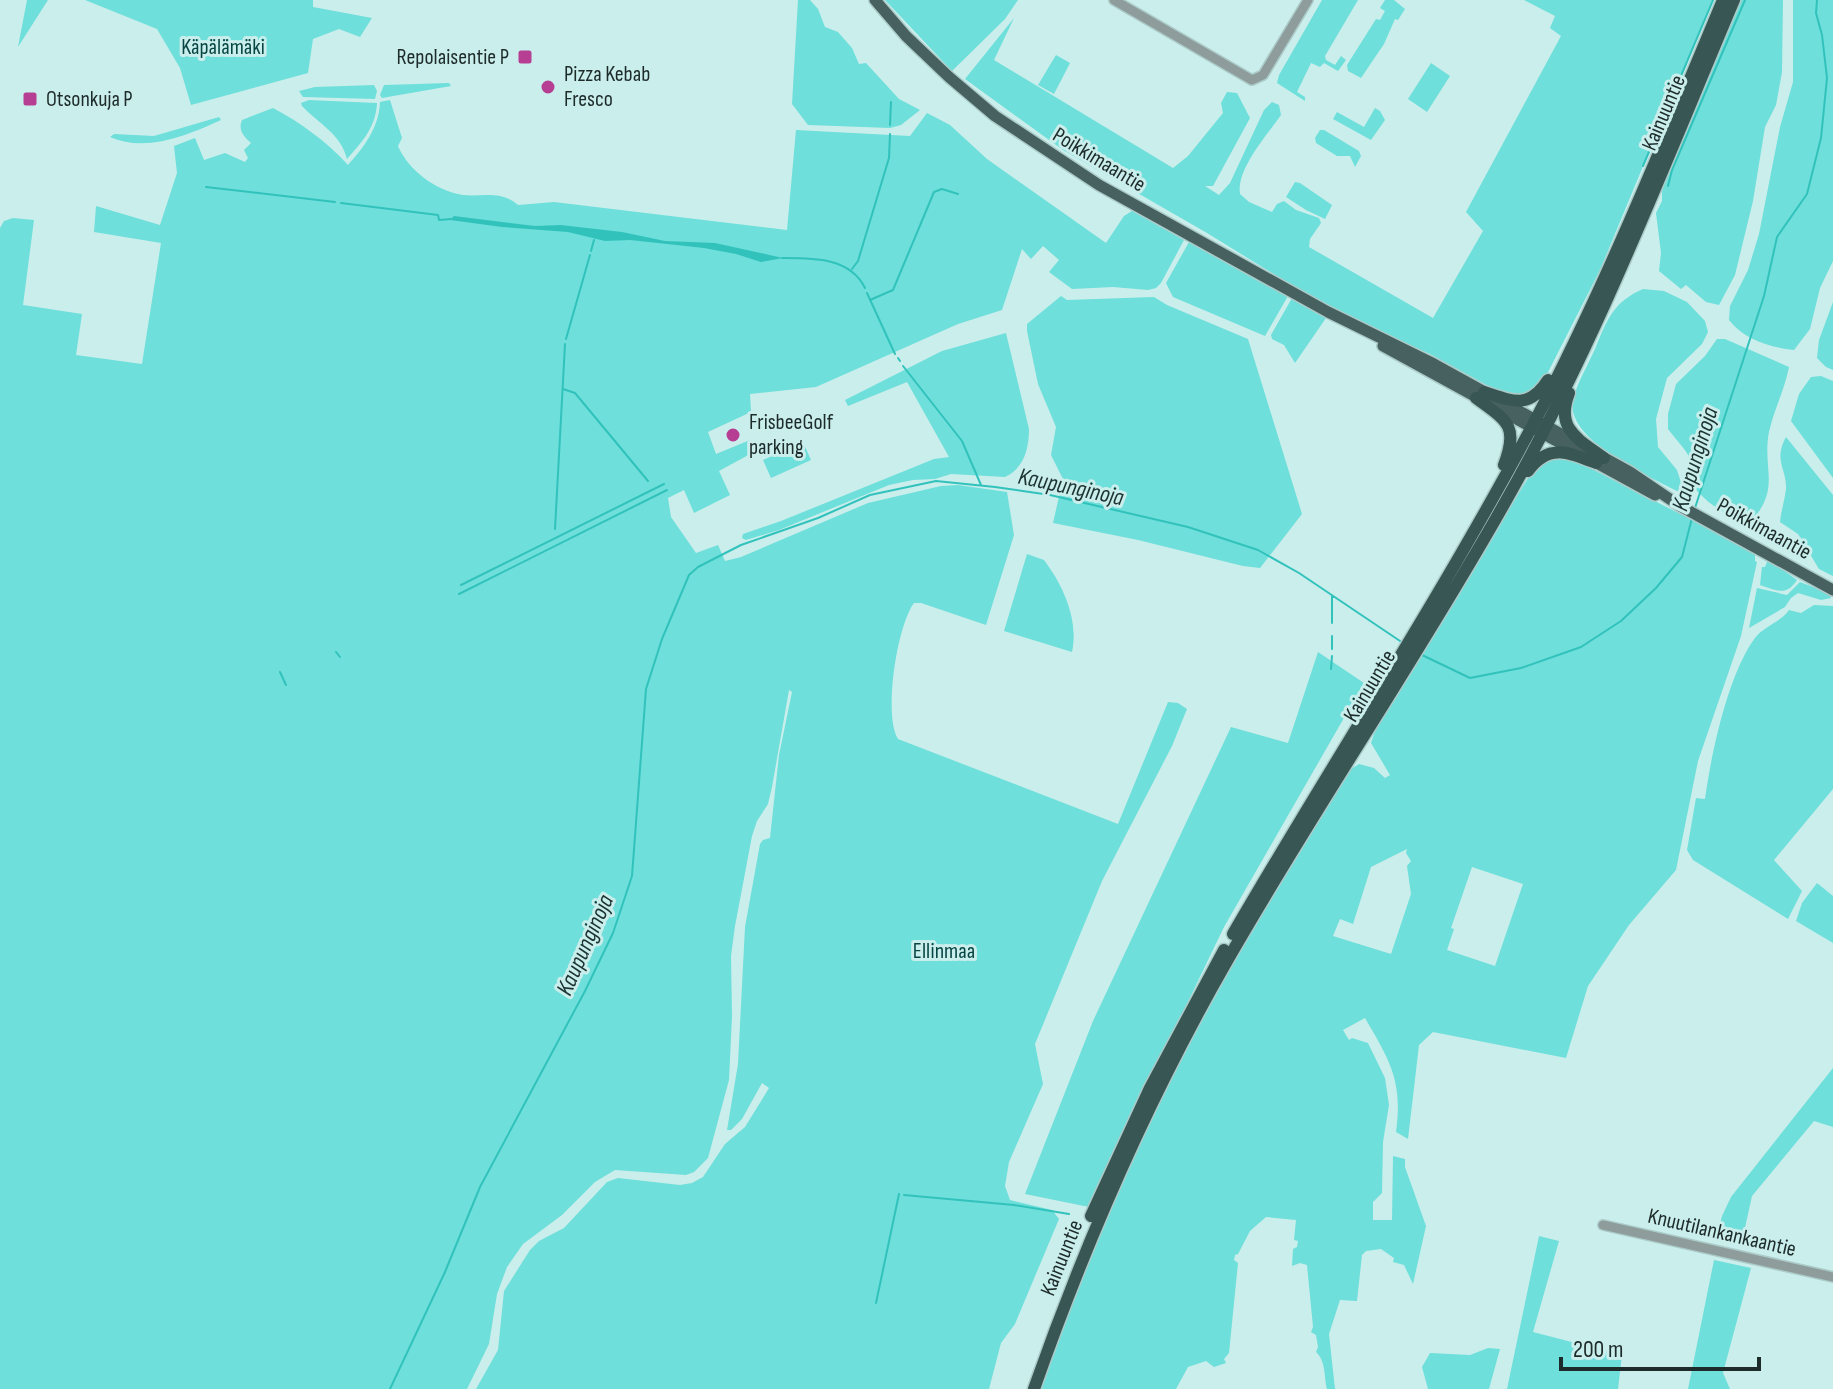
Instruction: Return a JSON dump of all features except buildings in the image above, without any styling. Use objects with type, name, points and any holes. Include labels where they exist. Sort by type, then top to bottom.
[{"type":"highway","name":"Kainuuntie","points":[[1538,427],[1642,194],[1723,0]]},
{"type":"highway","name":"Kainuuntie","points":[[1034,1389],[1100,1215],[1174,1058],[1582,354],[1734,0]]},
{"type":"highway","points":[[1480,395],[1518,401],[1532,398],[1542,389],[1579,330]]},
{"type":"highway","points":[[1582,354],[1564,407],[1564,420],[1570,432],[1600,461]]},
{"type":"highway","points":[[1480,395],[1504,418],[1512,437],[1492,513]]},
{"type":"highway","points":[[1492,513],[1543,455],[1557,452],[1600,461]]},
{"type":"highway","name":"Kainuuntie","points":[[1026,1389],[1093,1213],[1175,1037],[1264,881],[1408,655]]},
{"type":"main road","name":"Poikkimaantie","points":[[875,0],[906,36],[949,77],[995,116],[1046,152],[1392,351],[1480,395],[1833,590]]},
{"type":"street","points":[[1114,0],[1252,80],[1263,75],[1308,0]]},
{"type":"street","name":"Knuutilankankaantie","points":[[1603,1225],[1833,1277]]},
{"type":"green space","points":[[27,0],[48,0],[18,47]]},
{"type":"green space","name":"Käpälämäki","points":[[85,0],[313,0],[313,7],[372,18],[360,37],[339,29],[313,39],[308,73],[191,105],[180,68],[157,29]]},
{"type":"green space","points":[[798,0],[810,0],[818,9],[825,27],[838,32],[852,48],[859,64],[866,63],[899,99],[920,110],[901,125],[890,128],[808,125],[792,104]]},
{"type":"green space","points":[[885,0],[1018,0],[1005,19],[952,71]]},
{"type":"green space","points":[[1322,0],[1358,0],[1325,56],[1335,65],[1341,56],[1346,60],[1338,71],[1324,63],[1320,67],[1311,63],[1297,92],[1305,97],[1305,101],[1277,83]]},
{"type":"green space","points":[[1385,0],[1394,0],[1405,9],[1398,20],[1395,19],[1384,44],[1361,78],[1348,71],[1347,65],[1376,19],[1380,20],[1385,11],[1380,8]]},
{"type":"green space","points":[[1524,0],[1712,0],[1600,270],[1542,384],[1529,396],[1503,394],[1430,354],[1360,324],[1063,150],[965,79],[1014,18],[994,60],[1173,168],[1188,156],[1223,113],[1221,103],[1227,92],[1237,93],[1250,118],[1213,186],[1205,186],[1219,195],[1230,183],[1264,110],[1272,102],[1279,105],[1281,115],[1248,163],[1240,184],[1240,194],[1249,202],[1272,212],[1277,204],[1284,201],[1296,210],[1319,218],[1321,223],[1310,239],[1309,247],[1433,318],[1483,231],[1466,212],[1561,36],[1550,28],[1555,16]]},
{"type":"green space","points":[[1738,0],[1783,0],[1782,72],[1776,105],[1765,127],[1753,201],[1735,275],[1719,305],[1706,302],[1686,285],[1681,289],[1659,271],[1661,253],[1656,213],[1662,201],[1671,161]]},
{"type":"green space","points":[[1793,0],[1833,0],[1833,261],[1820,288],[1810,329],[1794,350],[1758,341],[1742,333],[1729,320],[1730,306],[1748,270],[1759,234],[1780,127],[1793,82]]},
{"type":"green space","points":[[1056,55],[1070,63],[1054,94],[1038,85]]},
{"type":"green space","points":[[1431,63],[1450,76],[1427,112],[1408,99]]},
{"type":"green space","points":[[449,83],[451,86],[382,98],[380,95],[384,85]]},
{"type":"green space","points":[[374,85],[377,91],[375,99],[303,97],[299,91],[315,87]]},
{"type":"green space","points":[[309,100],[377,103],[371,127],[347,159],[335,136],[302,106],[301,103]]},
{"type":"green space","name":"Ellinmaa","points":[[390,100],[402,138],[398,146],[424,178],[453,193],[505,197],[518,205],[554,202],[787,230],[796,130],[910,136],[927,113],[950,125],[987,159],[1106,243],[1124,216],[1132,211],[1184,240],[1161,283],[1148,290],[1113,287],[1072,289],[1049,272],[1059,260],[1043,246],[1031,259],[1022,249],[1002,310],[958,324],[816,387],[750,394],[751,412],[708,432],[716,454],[750,440],[752,453],[719,471],[730,495],[694,513],[684,490],[668,498],[671,517],[696,553],[718,545],[725,561],[868,503],[941,486],[958,485],[1007,492],[1014,535],[986,625],[921,603],[914,603],[908,614],[902,630],[892,692],[894,727],[898,739],[1118,824],[1168,702],[1178,703],[1187,709],[1172,746],[1102,881],[1035,1044],[1043,1084],[1009,1162],[1005,1186],[1010,1200],[1052,1210],[1059,1219],[1015,1324],[1001,1343],[989,1389],[476,1389],[498,1350],[504,1291],[530,1250],[539,1241],[564,1228],[607,1182],[618,1178],[680,1185],[703,1177],[725,1144],[745,1127],[769,1088],[762,1083],[742,1119],[727,1130],[738,1064],[745,927],[760,844],[770,838],[779,755],[792,692],[789,690],[772,787],[768,804],[752,836],[735,926],[731,956],[729,1080],[708,1158],[694,1172],[686,1175],[615,1170],[595,1182],[562,1215],[523,1244],[507,1267],[497,1294],[489,1344],[467,1389],[0,1389],[0,228],[4,221],[13,218],[34,220],[23,305],[82,314],[76,355],[142,364],[161,243],[94,232],[96,206],[160,225],[177,173],[174,146],[195,138],[204,160],[225,153],[245,162],[248,158],[244,150],[251,143],[242,133],[242,120],[273,108],[313,133],[348,165],[374,129],[380,102]]},
{"type":"green space","points":[[1375,108],[1385,120],[1371,140],[1333,119],[1337,112],[1364,127]]},
{"type":"green space","points":[[219,117],[221,120],[195,131],[152,143],[110,137],[114,134],[154,136]]},
{"type":"green space","points":[[1320,130],[1359,151],[1361,156],[1355,167],[1350,156],[1337,156],[1316,143],[1315,138]]},
{"type":"green space","points":[[1295,182],[1332,205],[1325,219],[1286,197]]},
{"type":"green space","points":[[1189,242],[1288,296],[1265,336],[1173,297],[1166,283]]},
{"type":"green space","points":[[1643,289],[1664,291],[1687,302],[1705,321],[1708,332],[1702,344],[1667,378],[1656,419],[1658,447],[1677,470],[1685,495],[1614,457],[1582,430],[1574,415],[1575,394],[1608,321],[1618,306]]},
{"type":"green space","points":[[1061,296],[1067,300],[1154,297],[1248,339],[1302,514],[1260,568],[1053,523],[1063,479],[1051,455],[1056,427],[1038,384],[1027,324]]},
{"type":"green space","points":[[1292,298],[1326,318],[1295,363],[1284,345],[1272,339],[1271,335]]},
{"type":"green space","points":[[1833,302],[1833,370],[1817,358],[1819,340]]},
{"type":"green space","points":[[1006,333],[1029,429],[1028,444],[1017,469],[1005,477],[951,474],[889,485],[779,530],[746,540],[742,538],[743,534],[934,459],[949,457],[907,382],[848,406],[845,400],[942,351]]},
{"type":"green space","points":[[1717,339],[1725,339],[1789,367],[1769,432],[1766,498],[1752,520],[1721,511],[1696,490],[1692,463],[1668,429],[1668,414],[1676,384],[1705,356]]},
{"type":"green space","points":[[1821,376],[1833,381],[1833,478],[1791,421],[1799,394],[1811,377]]},
{"type":"green space","points":[[1786,437],[1833,495],[1833,576],[1819,569],[1798,534],[1780,522],[1786,489],[1781,452]]},
{"type":"green space","points":[[803,442],[811,460],[771,478],[763,460]]},
{"type":"green space","points":[[1552,456],[1580,463],[1755,552],[1757,562],[1741,636],[1698,761],[1676,870],[1629,925],[1588,986],[1566,1058],[1433,1032],[1419,1045],[1408,1139],[1396,1132],[1396,1085],[1365,1018],[1343,1030],[1349,1040],[1352,1038],[1368,1043],[1385,1078],[1389,1105],[1383,1142],[1382,1193],[1373,1202],[1373,1220],[1392,1220],[1393,1156],[1405,1159],[1426,1226],[1413,1284],[1404,1265],[1393,1262],[1394,1258],[1381,1249],[1366,1251],[1362,1255],[1357,1301],[1340,1300],[1329,1334],[1335,1389],[1327,1389],[1323,1364],[1316,1352],[1316,1335],[1311,1332],[1307,1265],[1300,1263],[1292,1266],[1293,1249],[1298,1241],[1294,1240],[1296,1220],[1266,1217],[1250,1231],[1235,1255],[1234,1260],[1238,1263],[1229,1353],[1224,1359],[1226,1363],[1214,1367],[1206,1361],[1188,1367],[1176,1389],[1040,1389],[1108,1210],[1177,1063],[1346,772],[1359,764],[1374,768],[1385,778],[1390,775],[1371,743],[1379,719],[1530,475]],"holes":[[[1407,849],[1411,861],[1407,866],[1411,894],[1391,954],[1333,936],[1340,919],[1353,924],[1371,867]],[[1472,867],[1523,884],[1495,966],[1447,950],[1454,929],[1451,928]]]},
{"type":"green space","points":[[1027,554],[1044,560],[1063,592],[1073,628],[1072,652],[1004,631]]},
{"type":"green space","points":[[1764,556],[1797,580],[1789,589],[1780,591],[1760,585],[1762,567],[1767,562]]},
{"type":"green space","points":[[1800,582],[1829,593],[1831,598],[1821,600],[1798,593],[1785,607],[1749,628],[1757,588],[1787,595]]},
{"type":"green space","points":[[1814,605],[1833,606],[1833,789],[1774,860],[1802,891],[1788,919],[1693,860],[1687,850],[1696,798],[1705,799],[1722,716],[1745,653],[1759,634],[1789,610],[1801,613]]},
{"type":"green space","points":[[1318,652],[1364,683],[1224,927],[1089,1207],[1025,1194],[1093,1021],[1231,727],[1288,743]]},
{"type":"green space","points":[[1817,883],[1833,896],[1833,943],[1796,921],[1802,903]]},
{"type":"green space","points":[[1833,1068],[1833,1127],[1814,1121],[1752,1196],[1741,1246],[1716,1239],[1731,1197]]},
{"type":"green space","points":[[1539,1236],[1559,1241],[1533,1332],[1622,1355],[1618,1389],[1507,1389]]},
{"type":"green space","points":[[1714,1260],[1751,1268],[1723,1373],[1730,1389],[1688,1389]]},
{"type":"green space","points":[[1488,1348],[1500,1349],[1489,1389],[1428,1389],[1422,1367],[1430,1353],[1470,1355]]},
{"type":"shaded area","points":[[454,216],[622,232],[665,241],[715,243],[783,258],[761,262],[704,248],[630,240],[605,241],[568,232],[450,220]]},
{"type":"waterway","points":[[1643,166],[1713,0]]},
{"type":"waterway","points":[[1668,186],[1672,170],[1745,0]]},
{"type":"waterway","name":"Kaupunginoja","points":[[1695,508],[1764,296],[1777,237],[1807,194],[1821,138],[1827,78],[1816,13],[1817,0]]},
{"type":"waterway","points":[[890,125],[891,102]]},
{"type":"waterway","points":[[852,269],[858,261],[889,158],[890,134]]},
{"type":"waterway","points":[[206,187],[335,202]]},
{"type":"waterway","points":[[870,300],[893,290],[934,192],[942,189],[958,194]]},
{"type":"waterway","points":[[341,203],[438,215],[439,220],[451,219]]},
{"type":"waterway","points":[[591,251],[594,240]]},
{"type":"waterway","points":[[566,339],[590,255]]},
{"type":"waterway","points":[[782,258],[829,261],[850,270],[865,288]]},
{"type":"waterway","points":[[867,293],[895,354]]},
{"type":"waterway","points":[[555,529],[565,344]]},
{"type":"waterway","points":[[903,366],[962,441],[981,485]]},
{"type":"waterway","points":[[563,389],[575,393],[648,481]]},
{"type":"waterway","name":"Kaupunginoja","points":[[390,1389],[445,1272],[480,1187],[613,933],[632,876],[646,689],[662,639],[689,575],[698,567],[741,545],[818,518],[870,495],[936,481],[995,487],[1050,495],[1188,527],[1258,550],[1299,573],[1403,643]]},
{"type":"waterway","points":[[461,585],[664,484]]},
{"type":"waterway","points":[[459,594],[667,490]]},
{"type":"waterway","name":"Kaupunginoja","points":[[1422,655],[1470,678],[1521,668],[1581,647],[1621,621],[1656,588],[1682,557],[1692,518]]},
{"type":"waterway","points":[[1332,596],[1332,623]]},
{"type":"waterway","points":[[1332,636],[1332,649]]},
{"type":"waterway","points":[[336,652],[340,657]]},
{"type":"waterway","points":[[1331,669],[1332,656]]},
{"type":"waterway","points":[[280,672],[286,685]]},
{"type":"waterway","points":[[876,1303],[899,1194]]},
{"type":"waterway","points":[[904,1195],[1014,1205],[1069,1214]]},
{"type":"place","name":"Repolaisentie P","points":[[525,57]]},
{"type":"place","name":"Pizza Kebab Fresco","points":[[548,87]]},
{"type":"place","name":"Otsonkuja P","points":[[30,99]]},
{"type":"place","name":"FrisbeeGolf parking","points":[[733,435]]}]
